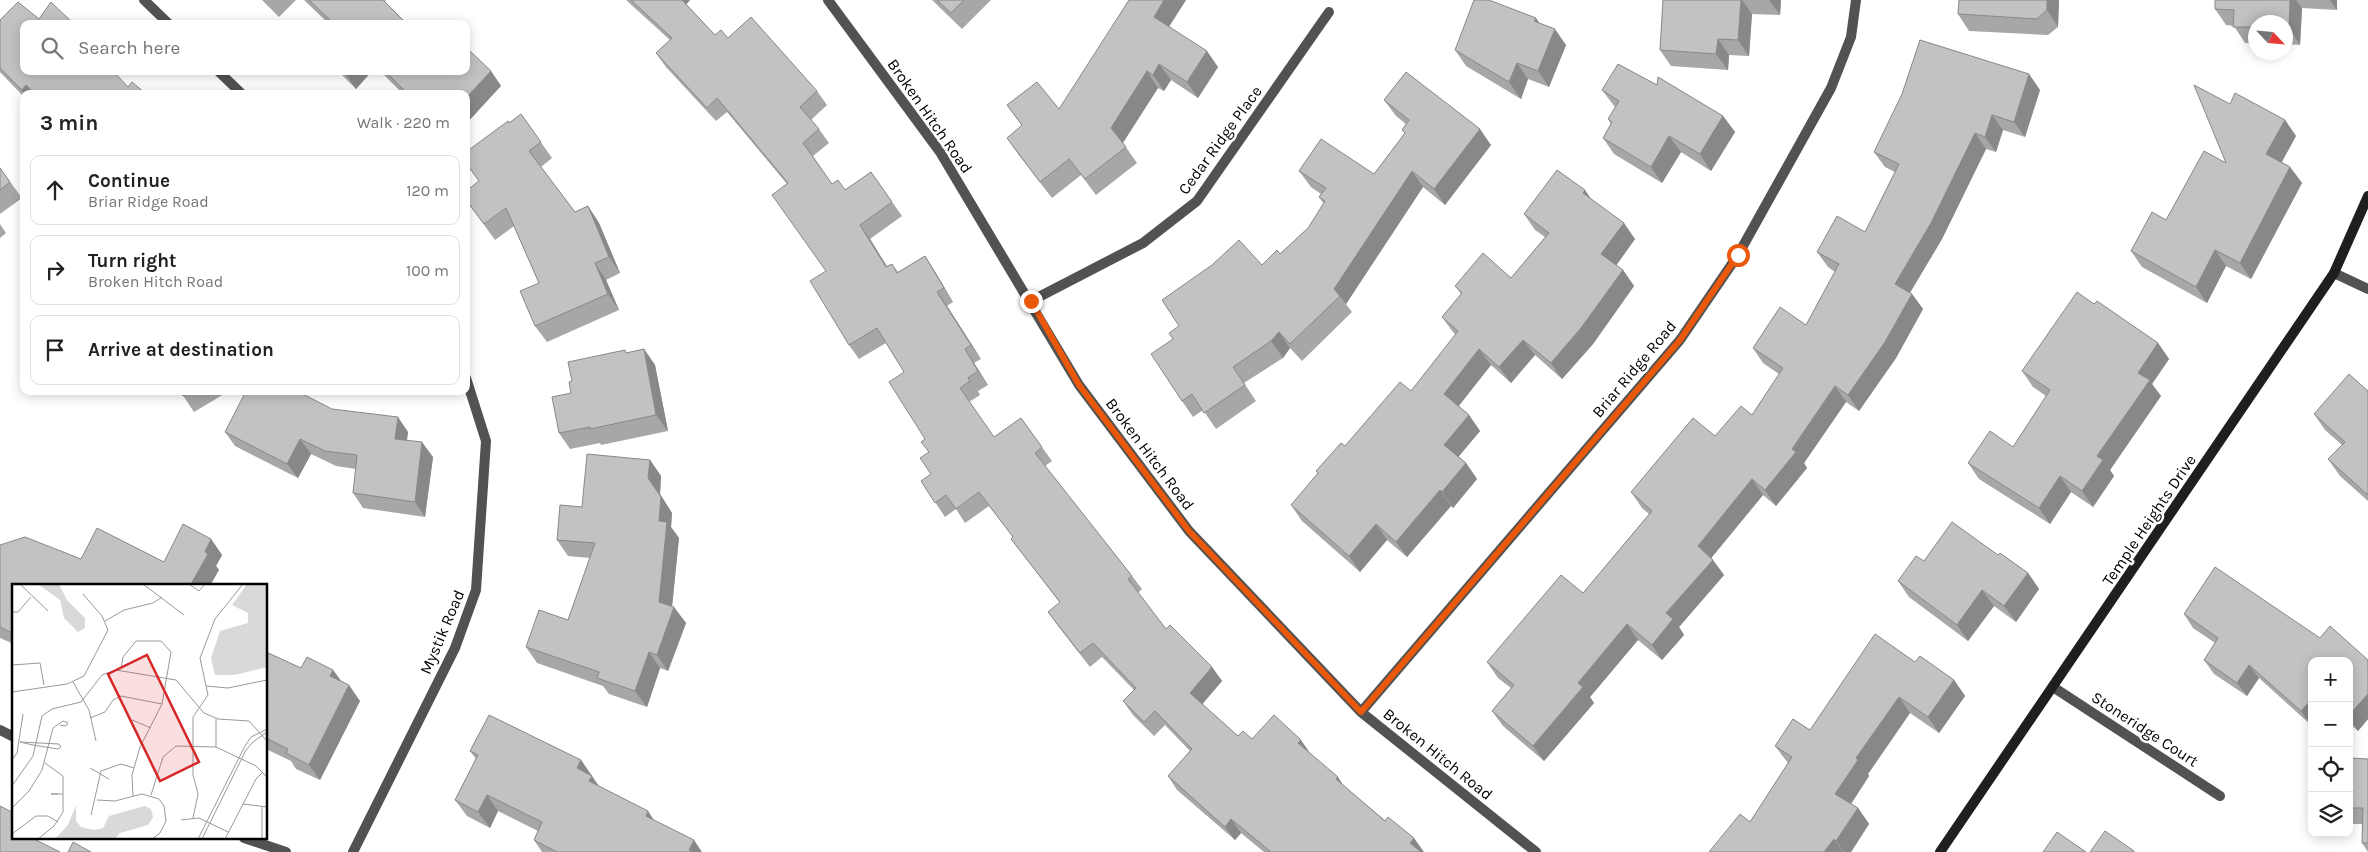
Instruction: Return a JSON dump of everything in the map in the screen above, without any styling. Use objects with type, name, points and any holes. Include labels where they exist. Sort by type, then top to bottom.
[{"type":"street","points":[[144,0],[165,20]]},
{"type":"street","name":"Broken Hitch Road","points":[[828,0],[940,152],[1031,301],[1079,385],[1189,531],[1361,712],[1536,852]]},
{"type":"street","name":"Briar Ridge Road","points":[[1361,712],[1680,340],[1738,255],[1831,88],[1851,37],[1856,0]]},
{"type":"street","name":"Cedar Ridge Place","points":[[1031,301],[1143,243],[1197,201],[1329,12]]},
{"type":"street","points":[[222,75],[238,90]]},
{"type":"street","name":"Temple Heights Drive","points":[[1940,852],[2334,273],[2368,196]]},
{"type":"street","points":[[2334,273],[2368,290]]},
{"type":"street","name":"Mystik Road","points":[[353,852],[455,648],[476,590],[486,441],[470,391]]},
{"type":"street","name":"Stoneridge Court","points":[[2054,687],[2220,796]]},
{"type":"street","points":[[0,730],[12,736]]},
{"type":"street","points":[[250,840],[286,852]]},
{"type":"building","points":[[309,0],[383,0],[403,20],[330,20]]},
{"type":"building","points":[[631,0],[682,0],[715,35],[721,30],[728,38],[751,17],[817,91],[800,107],[819,129],[803,143],[832,184],[838,180],[845,190],[871,172],[892,202],[860,225],[886,267],[892,264],[897,273],[925,256],[944,288],[937,292],[971,345],[965,349],[978,371],[968,378],[970,381],[960,388],[994,437],[1021,418],[1042,447],[1035,453],[1132,576],[1128,579],[1166,629],[1170,625],[1212,667],[1190,693],[1238,736],[1243,731],[1252,739],[1274,715],[1301,740],[1298,743],[1338,777],[1336,779],[1385,821],[1388,817],[1414,838],[1410,843],[1421,852],[1271,852],[1231,819],[1225,827],[1168,776],[1192,749],[1155,711],[1144,722],[1123,701],[1136,688],[1093,643],[1080,653],[1048,612],[1060,602],[1011,539],[1013,537],[979,492],[956,509],[946,495],[935,503],[921,481],[931,474],[920,458],[929,452],[921,442],[925,439],[889,382],[904,372],[877,328],[849,345],[810,281],[826,271],[772,195],[788,183],[717,98],[707,108],[656,53],[672,38]]},
{"type":"building","points":[[937,0],[964,0],[951,13]]},
{"type":"building","points":[[1129,0],[1164,0],[1154,17],[1207,51],[1187,82],[1159,64],[1153,75],[1147,71],[1111,128],[1126,147],[1085,179],[1069,159],[1040,182],[1007,138],[1022,125],[1007,105],[1037,82],[1059,109]]},
{"type":"building","points":[[1474,0],[1489,0],[1536,18],[1534,21],[1555,29],[1538,71],[1517,63],[1509,82],[1455,50]]},
{"type":"building","points":[[1663,0],[1741,0],[1738,40],[1718,39],[1716,54],[1660,50]]},
{"type":"building","points":[[1959,0],[2047,0],[2047,10],[2037,19],[1958,14]]},
{"type":"building","points":[[2215,0],[2290,0],[2289,15],[2248,15],[2248,27],[2233,27],[2234,10],[2215,9]]},
{"type":"building","points":[[18,2],[39,19],[51,2],[70,20],[20,20],[20,75],[117,75],[128,87],[132,82],[141,90],[31,90],[26,85],[22,90],[0,68],[0,20]]},
{"type":"building","points":[[1920,40],[2029,74],[2014,122],[1992,115],[1985,137],[1975,133],[1931,223],[1895,284],[1912,294],[1885,342],[1848,395],[1835,386],[1792,449],[1796,452],[1765,490],[1752,479],[1698,546],[1713,560],[1666,613],[1673,619],[1652,645],[1627,624],[1578,683],[1583,687],[1533,746],[1492,711],[1514,685],[1487,662],[1561,575],[1583,593],[1652,511],[1631,492],[1693,418],[1715,436],[1741,406],[1752,415],[1783,368],[1753,348],[1780,307],[1806,325],[1839,264],[1817,252],[1837,216],[1865,232],[1899,164],[1874,152],[1902,94]]},
{"type":"building","points":[[470,51],[491,71],[470,94],[470,90],[404,90],[389,75],[470,75]]},
{"type":"building","points":[[1618,64],[1657,85],[1658,77],[1723,116],[1700,154],[1669,136],[1651,167],[1603,138],[1612,122],[1608,119],[1619,101],[1602,90]]},
{"type":"building","points":[[1406,72],[1480,129],[1434,189],[1412,171],[1334,289],[1340,296],[1290,344],[1279,332],[1271,341],[1233,367],[1245,385],[1204,413],[1192,394],[1182,401],[1151,354],[1173,339],[1169,333],[1179,326],[1162,300],[1212,265],[1239,240],[1262,265],[1277,250],[1280,254],[1308,228],[1325,201],[1319,197],[1326,188],[1299,171],[1321,139],[1374,174],[1405,133],[1402,130],[1409,120],[1384,100]]},
{"type":"building","points":[[2194,85],[2230,104],[2235,93],[2285,120],[2266,154],[2290,167],[2240,263],[2215,250],[2196,287],[2131,251],[2152,212],[2166,220],[2204,151],[2226,163]]},
{"type":"building","points":[[521,114],[541,142],[529,151],[575,212],[588,206],[609,257],[595,263],[608,294],[535,326],[520,291],[539,283],[506,208],[484,224],[470,205],[470,188],[479,181],[470,169],[470,149],[508,121],[509,123]]},
{"type":"building","points":[[0,168],[10,182],[0,190]]},
{"type":"building","points":[[1557,170],[1585,190],[1583,193],[1624,223],[1601,254],[1623,270],[1581,328],[1551,363],[1523,340],[1499,367],[1479,349],[1444,394],[1469,415],[1444,445],[1466,463],[1442,492],[1440,490],[1396,542],[1376,524],[1349,556],[1291,505],[1318,473],[1316,471],[1341,443],[1345,446],[1400,382],[1411,391],[1458,331],[1442,317],[1462,293],[1455,286],[1483,253],[1511,278],[1549,233],[1524,214]]},
{"type":"building","points":[[2077,292],[2094,304],[2097,301],[2158,343],[2138,373],[2150,380],[2097,456],[2103,460],[2082,491],[2060,476],[2039,508],[1968,463],[1990,431],[2013,447],[2050,390],[2022,371]]},
{"type":"building","points":[[644,349],[656,415],[590,429],[590,427],[559,433],[552,397],[571,393],[569,382],[572,381],[568,362],[625,350],[626,353]]},
{"type":"building","points":[[2349,374],[2368,391],[2368,495],[2328,459],[2345,442],[2314,414]]},
{"type":"building","points":[[244,395],[305,395],[332,409],[398,417],[395,439],[422,442],[415,502],[353,493],[357,455],[325,451],[300,439],[287,464],[225,432]]},
{"type":"building","points":[[587,454],[650,460],[648,478],[661,497],[659,521],[667,522],[659,602],[674,607],[657,655],[649,652],[635,691],[597,678],[599,672],[526,647],[539,610],[568,620],[595,543],[557,540],[560,505],[582,507]]},
{"type":"building","points":[[1952,522],[1998,555],[2000,553],[2028,573],[2004,606],[1982,590],[1957,625],[1898,581],[1916,556],[1924,561]]},
{"type":"building","points":[[183,524],[211,539],[205,552],[208,554],[191,584],[12,584],[12,633],[0,627],[0,545],[25,537],[81,559],[97,528],[164,562]]},
{"type":"building","points":[[2215,567],[2320,638],[2330,626],[2368,660],[2368,694],[2353,711],[2353,657],[2308,657],[2308,703],[2301,711],[2249,665],[2237,683],[2204,660],[2218,638],[2184,614]]},
{"type":"building","points":[[1875,634],[1915,662],[1920,656],[1954,680],[1928,717],[1899,697],[1856,758],[1858,760],[1835,794],[1858,808],[1836,841],[1834,839],[1824,852],[1709,852],[1740,814],[1750,822],[1792,757],[1775,746],[1793,719],[1810,730]]},
{"type":"building","points":[[268,653],[301,668],[307,657],[333,670],[330,676],[349,685],[309,765],[286,753],[288,749],[268,739]]},
{"type":"building","points":[[489,715],[581,760],[577,768],[592,776],[589,781],[648,811],[646,816],[694,840],[689,850],[693,852],[557,852],[534,840],[542,822],[487,795],[478,812],[455,800],[478,755],[470,751]]},
{"type":"building","points":[[2353,758],[2368,759],[2368,843],[2362,843],[2363,808],[2353,808]]},
{"type":"building","points":[[0,806],[12,812],[12,840],[36,840],[60,852],[0,852]]},
{"type":"building","points":[[2105,831],[2134,851],[2134,852],[2090,852]]},
{"type":"building","points":[[2057,832],[2086,852],[2043,852]]},
{"type":"building","points":[[73,842],[91,852],[68,852]]},
{"type":"route","points":[[1031,301],[1079,385],[1189,531],[1361,712],[1680,340],[1738,255]]}]
